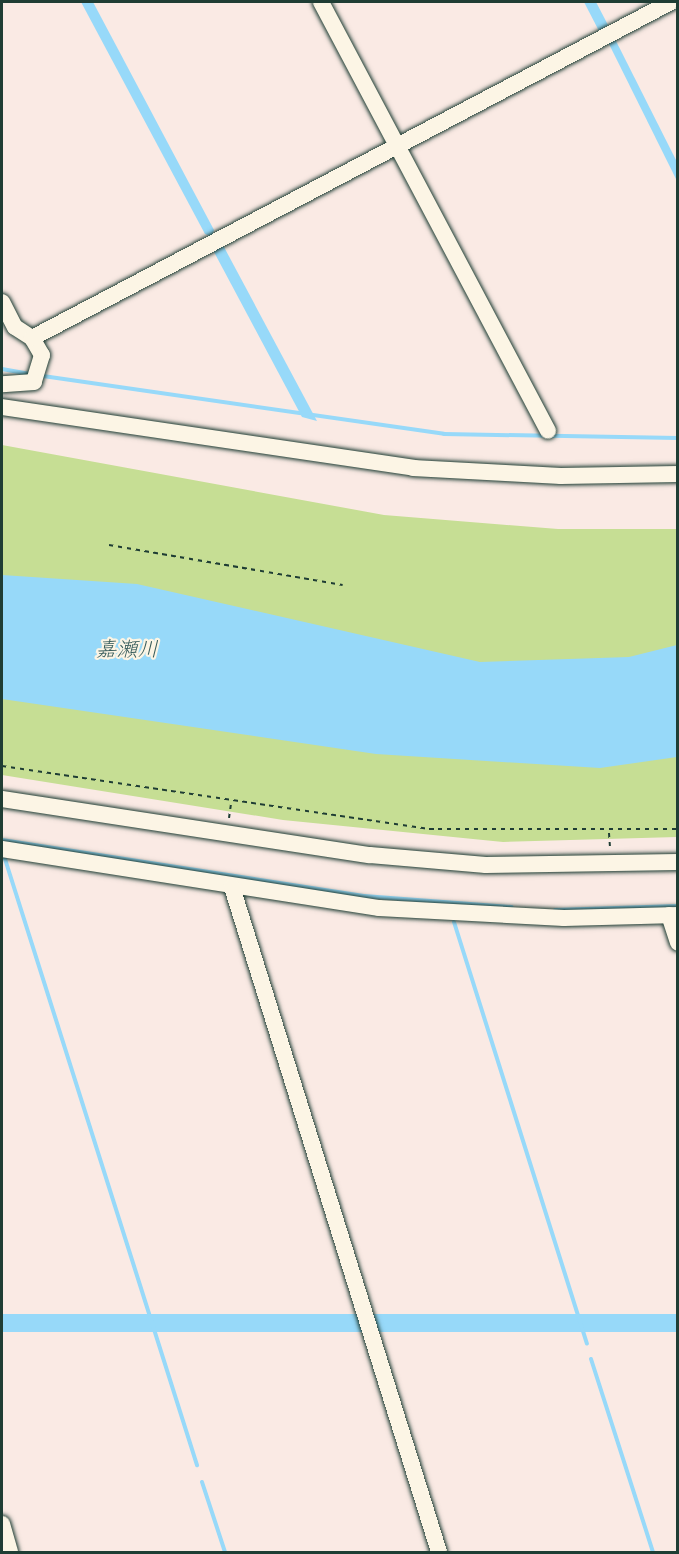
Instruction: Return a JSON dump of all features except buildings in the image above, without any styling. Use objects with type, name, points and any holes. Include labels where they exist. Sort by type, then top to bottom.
[{"type":"street","points":[[321,2],[548,431]]},
{"type":"street","points":[[32,338],[671,2]]},
{"type":"street","points":[[2,302],[15,327],[32,338],[42,355],[34,382],[2,384]]},
{"type":"street","points":[[2,407],[412,468],[561,476],[678,474]]},
{"type":"street","points":[[2,799],[370,855],[486,865],[678,862]]},
{"type":"street","points":[[2,849],[232,887],[379,908],[564,918],[673,915],[678,943]]},
{"type":"street","points":[[232,887],[439,1552]]},
{"type":"street","points":[[2,1524],[10,1551]]},
{"type":"path","points":[[109,545],[342,585]]},
{"type":"path","points":[[2,766],[429,830],[678,829]]},
{"type":"green space","points":[[2,445],[384,515],[558,529],[677,529],[677,660],[465,671],[2,593]]},
{"type":"green space","points":[[2,678],[677,740],[677,837],[503,842],[283,820],[2,775]]},
{"type":"water","points":[[81,2],[93,2],[214,230],[212,237],[205,234]]},
{"type":"water","points":[[584,2],[596,2],[608,25],[599,31]]},
{"type":"water","points":[[615,39],[677,162],[677,181],[608,42]]},
{"type":"water","points":[[217,245],[224,247],[317,421],[302,417],[214,252]]},
{"type":"water","name":"嘉瀬川","points":[[2,575],[137,584],[480,662],[629,657],[677,645],[677,757],[600,768],[376,754],[2,699]]},
{"type":"water","points":[[2,1314],[677,1314],[677,1332],[2,1332]]},
{"type":"waterway","points":[[2,369],[29,374]]},
{"type":"waterway","points":[[43,376],[444,434],[678,438]]},
{"type":"waterway","points":[[2,840],[364,896],[512,907]]},
{"type":"waterway","points":[[5,859],[197,1465]]},
{"type":"waterway","points":[[555,910],[678,906]]},
{"type":"waterway","points":[[454,922],[587,1343]]},
{"type":"waterway","points":[[591,1359],[653,1552]]},
{"type":"waterway","points":[[202,1482],[225,1552]]}]
